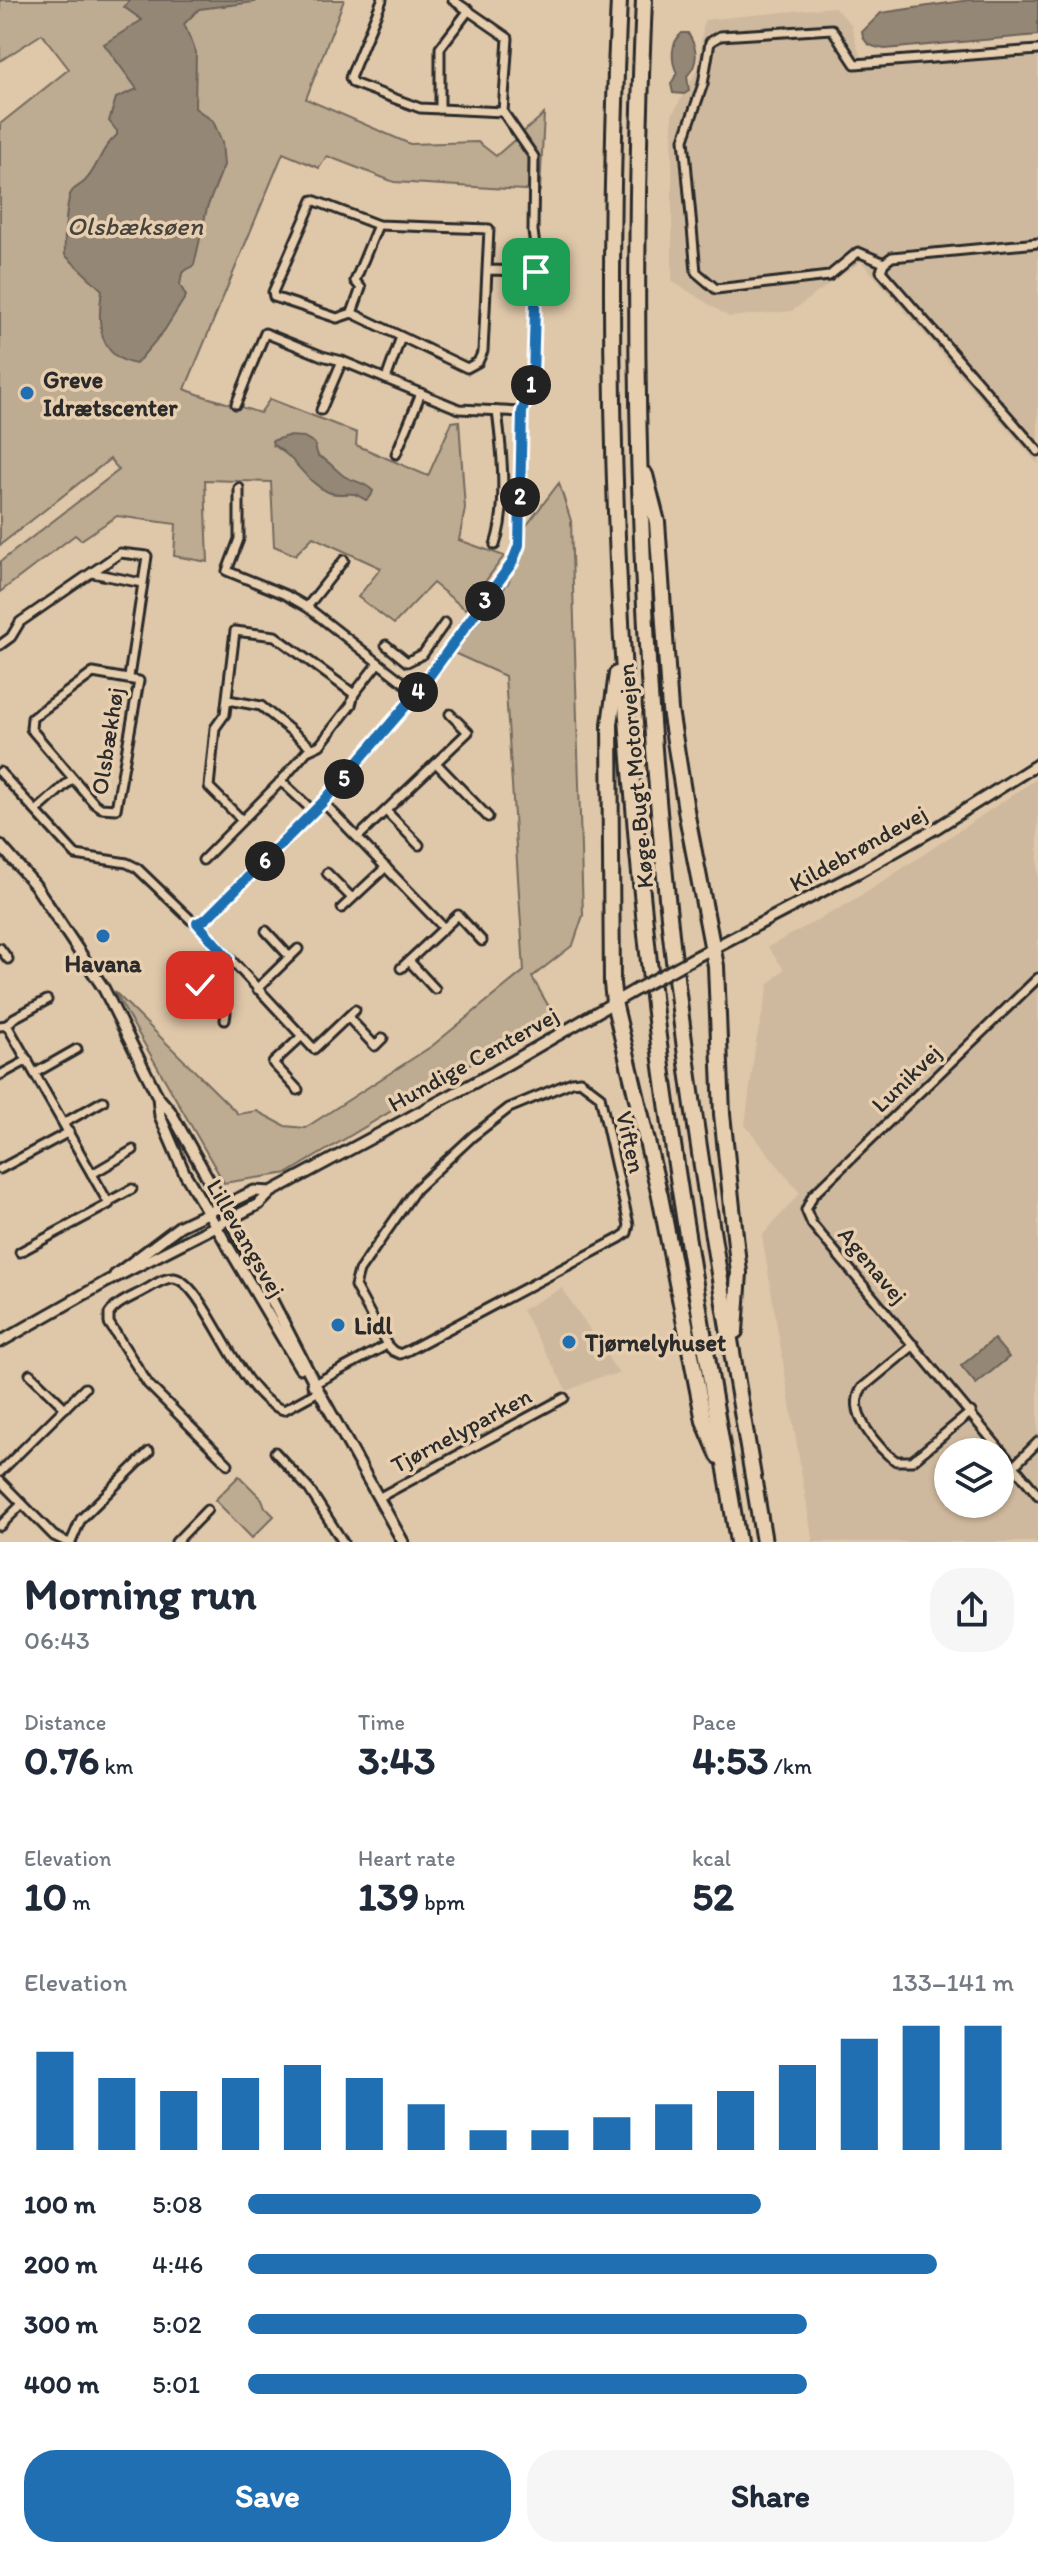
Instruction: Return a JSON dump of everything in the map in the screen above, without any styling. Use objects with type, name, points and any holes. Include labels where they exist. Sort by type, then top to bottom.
[{"type":"highway","name":"Køge Bugt Motorvejen","points":[[619,0],[611,325],[621,646],[655,1010],[738,1542]]},
{"type":"highway","name":"Køge Bugt Motorvejen","points":[[644,0],[637,213],[638,447],[646,652],[663,859],[695,1122],[764,1542]]},
{"type":"highway","points":[[638,447],[657,522],[670,710],[713,948],[722,1114],[739,1273],[733,1355]]},
{"type":"highway","points":[[621,646],[610,724],[614,1002],[660,1196],[704,1421],[727,1475]]},
{"type":"street","points":[[382,0],[350,78],[353,83],[420,108],[503,112]]},
{"type":"street","points":[[197,923],[206,919],[314,812],[417,693],[512,563],[519,545],[522,412],[533,378],[536,271],[534,157],[503,112],[508,38],[453,0]]},
{"type":"street","points":[[440,109],[440,48],[469,10]]},
{"type":"street","points":[[884,263],[858,252],[829,276],[716,289],[696,272],[684,139],[703,84],[710,42],[720,36],[832,29],[855,64],[1038,50]]},
{"type":"street","points":[[313,200],[378,225],[489,229],[487,270],[483,351],[475,365],[467,368],[352,313],[337,318],[274,297],[273,292],[313,200]]},
{"type":"street","points":[[352,313],[361,288],[355,281],[378,225]]},
{"type":"street","points":[[1038,243],[892,257],[884,263],[881,271],[1038,451]]},
{"type":"street","points":[[487,270],[536,271]]},
{"type":"street","points":[[236,404],[265,333],[459,409],[522,412]]},
{"type":"street","points":[[386,379],[401,337]]},
{"type":"street","points":[[321,410],[342,361]]},
{"type":"street","points":[[396,454],[421,393]]},
{"type":"street","points":[[495,545],[501,526],[502,482],[497,411]]},
{"type":"street","points":[[239,488],[239,539],[227,571],[307,607],[417,693]]},
{"type":"street","name":"Olsbækhøj","points":[[0,645],[11,637],[20,622],[120,553],[147,556],[129,677]]},
{"type":"street","points":[[307,607],[344,560]]},
{"type":"street","points":[[92,573],[142,583]]},
{"type":"street","points":[[396,677],[407,662],[423,654],[445,623]]},
{"type":"street","points":[[242,820],[209,787],[215,728],[225,714],[228,700],[235,631],[275,636],[354,694]]},
{"type":"street","points":[[386,645],[407,662]]},
{"type":"street","points":[[203,860],[307,751],[320,745],[378,663]]},
{"type":"street","name":"Olsbækhøj","points":[[93,673],[139,681],[116,809],[101,808],[72,779],[31,729],[32,718],[93,673]]},
{"type":"street","points":[[228,700],[261,706],[312,748]]},
{"type":"street","points":[[358,837],[468,732],[450,714]]},
{"type":"street","points":[[436,763],[488,817]]},
{"type":"street","name":"Kildebrøndevej","points":[[692,959],[885,857],[1038,764]]},
{"type":"street","points":[[0,772],[76,855],[127,863],[137,868],[197,923],[314,1049],[355,1010]]},
{"type":"street","name":"Olsbækhøj","points":[[36,811],[72,779]]},
{"type":"street","points":[[281,781],[314,812]]},
{"type":"street","points":[[323,802],[444,928]]},
{"type":"street","points":[[386,811],[419,845]]},
{"type":"street","name":"Lillevangsvej","points":[[0,845],[35,885],[104,989],[158,1097],[170,1111],[223,1205],[315,1386],[403,1542]]},
{"type":"street","points":[[342,908],[386,867]]},
{"type":"street","points":[[327,873],[352,898]]},
{"type":"street","points":[[401,968],[458,915],[482,941]]},
{"type":"street","points":[[266,931],[290,957]]},
{"type":"street","points":[[0,948],[8,959]]},
{"type":"street","points":[[257,989],[298,949]]},
{"type":"street","points":[[225,1020],[226,1013],[200,985],[228,958]]},
{"type":"street","name":"Hundige Centervej","points":[[0,1342],[106,1282],[259,1204],[271,1192],[494,1072],[692,959]]},
{"type":"street","points":[[409,961],[435,989]]},
{"type":"street","name":"Lunikvej","points":[[806,1210],[813,1195],[1038,978]]},
{"type":"street","points":[[47,1000],[4,1026],[28,1060],[108,1202]]},
{"type":"street","points":[[348,1017],[375,1046],[383,1038]]},
{"type":"street","points":[[298,1090],[273,1063],[302,1036]]},
{"type":"street","points":[[35,1073],[77,1049]]},
{"type":"street","points":[[0,1075],[28,1060]]},
{"type":"street","name":"Viften","points":[[580,1081],[595,1091],[600,1096],[629,1225],[627,1233],[409,1350],[400,1354],[387,1345],[355,1286],[356,1278],[416,1189],[473,1136],[509,1108],[572,1082],[580,1081]]},
{"type":"street","name":"Lillevangsvej","points":[[158,1097],[160,1116],[170,1143],[261,1305],[315,1386]]},
{"type":"street","points":[[64,1123],[103,1101]]},
{"type":"street","points":[[0,1169],[69,1132]]},
{"type":"street","points":[[92,1174],[133,1150]]},
{"type":"street","points":[[20,1252],[132,1189]]},
{"type":"street","name":"Hundige Centervej","points":[[106,1282],[165,1236],[208,1212],[254,1191],[271,1192]]},
{"type":"street","name":"Agenavej","points":[[806,1210],[812,1224],[1038,1495]]},
{"type":"street","name":"Viften","points":[[228,1464],[142,1376],[109,1323],[109,1314],[116,1306],[167,1279],[178,1280],[193,1292],[249,1381],[268,1401],[284,1410],[315,1386],[387,1345]]},
{"type":"street","points":[[914,1345],[857,1395],[860,1414],[875,1440],[896,1461],[912,1461],[971,1412]]},
{"type":"street","points":[[30,1374],[65,1408]]},
{"type":"street","points":[[0,1472],[85,1388]]},
{"type":"street","name":"Tjørnelyparken","points":[[378,1498],[564,1398]]},
{"type":"street","points":[[1015,1465],[1038,1442]]},
{"type":"street","points":[[0,1481],[54,1536],[69,1542],[81,1519],[149,1452]]},
{"type":"street","points":[[275,1452],[309,1489],[343,1542]]},
{"type":"street","points":[[0,1526],[22,1504]]},
{"type":"street","points":[[176,1542],[207,1510]]},
{"type":"shaded area","points":[[0,0],[344,0],[306,99],[410,144],[478,142],[496,156],[544,114],[540,191],[394,182],[327,156],[319,168],[283,153],[185,389],[260,413],[270,399],[357,433],[356,445],[428,476],[452,422],[459,421],[465,509],[459,540],[504,556],[465,609],[433,583],[394,624],[358,597],[381,568],[313,537],[295,555],[274,546],[271,482],[205,480],[208,562],[174,556],[176,524],[117,516],[81,540],[75,535],[0,592],[0,562],[119,470],[110,459],[0,545],[0,124],[69,69],[42,34],[0,61]]},
{"type":"shaded area","points":[[834,7],[851,24],[859,53],[865,60],[1038,44],[1038,464],[861,261],[792,311],[729,317],[672,281],[672,115],[698,68],[704,20]]},
{"type":"shaded area","points":[[559,483],[571,521],[583,915],[573,945],[532,977],[553,1014],[288,1173],[224,1183],[114,991],[238,1114],[257,1111],[285,1126],[305,1128],[432,1046],[524,971],[505,676],[454,653],[508,583],[522,552],[524,529]]},
{"type":"shaded area","points":[[1038,778],[1038,1542],[813,1542],[762,1236],[800,1193],[745,1125],[756,1041],[769,984],[784,969],[768,947],[858,898]]},
{"type":"shaded area","name":"Tjørnelyhuset","points":[[562,1288],[619,1374],[600,1377],[567,1391],[522,1310]]},
{"type":"shaded area","points":[[239,1476],[274,1516],[252,1538],[215,1500]]},
{"type":"water","name":"Olsbæksøen","points":[[130,0],[255,2],[199,9],[184,24],[196,52],[195,108],[213,121],[222,142],[224,165],[207,208],[194,265],[182,273],[180,285],[186,296],[164,331],[136,364],[123,360],[107,346],[101,326],[102,290],[65,255],[70,195],[89,176],[117,135],[109,121],[116,98],[137,89],[104,44],[142,20],[124,7]]},
{"type":"water","points":[[969,0],[1038,0],[1038,35],[885,49],[869,45],[863,36],[862,32],[881,13]]},
{"type":"water","points":[[682,33],[688,33],[696,55],[687,76],[689,91],[684,94],[673,93],[671,84],[677,73],[674,47]]},
{"type":"water","points":[[287,436],[304,437],[314,443],[318,456],[344,476],[370,488],[373,491],[371,496],[366,500],[354,494],[335,494],[320,488],[273,445],[272,441]]},
{"type":"water","points":[[994,1339],[1009,1357],[976,1384],[961,1366]]},
{"type":"place","name":"Greve Idrætscenter","points":[[27,393]]},
{"type":"place","name":"Havana","points":[[103,936]]},
{"type":"place","name":"Lidl","points":[[338,1325]]},
{"type":"place","name":"Tjørnelyhuset","points":[[569,1342]]},
{"type":"route","points":[[200,985],[228,958],[197,923],[206,919],[323,802],[417,693],[512,563],[519,545],[522,412],[533,378],[536,272]]}]
